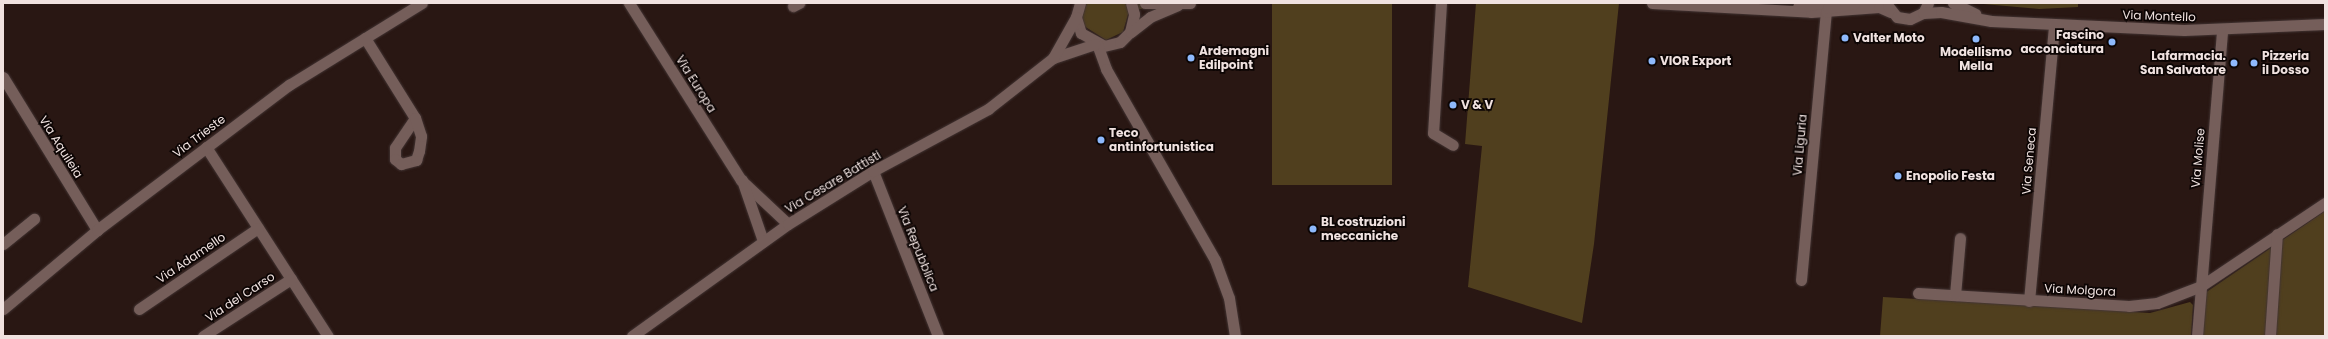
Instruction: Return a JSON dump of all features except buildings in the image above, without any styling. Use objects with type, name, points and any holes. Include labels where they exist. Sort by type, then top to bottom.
[{"type":"street","name":"Via Trieste","points":[[4,307],[97,230],[289,85],[422,3]]},
{"type":"street","name":"Via Europa","points":[[629,3],[741,180],[763,240]]},
{"type":"street","name":"Via Cesare Battisti","points":[[1053,58],[1076,17],[1080,3]]},
{"type":"street","points":[[1130,32],[1134,14],[1131,3]]},
{"type":"street","points":[[1145,3],[1178,5],[1190,3]]},
{"type":"street","points":[[1441,3],[1433,133],[1453,145]]},
{"type":"street","points":[[1652,3],[1771,9],[1889,8]]},
{"type":"street","points":[[1823,8],[1855,3]]},
{"type":"street","name":"Via Montello","points":[[1953,3],[1991,21]]},
{"type":"street","points":[[1106,70],[1113,45],[1150,17],[1178,5]]},
{"type":"street","name":"Via Liguria","points":[[1801,280],[1823,8]]},
{"type":"street","name":"Via Montello","points":[[1889,8],[1910,19],[1926,8],[1991,21],[2222,31],[2325,24]]},
{"type":"street","points":[[1076,17],[1081,33],[1096,44],[1106,70],[1215,260],[1229,298],[1235,336]]},
{"type":"street","name":"Via Seneca","points":[[2029,300],[2054,24]]},
{"type":"street","name":"Via Molise","points":[[2201,286],[2222,31]]},
{"type":"street","points":[[365,38],[415,118]]},
{"type":"street","points":[[1096,44],[1113,45]]},
{"type":"street","name":"Via Cesare Battisti","points":[[632,336],[763,240],[788,224],[873,171],[988,109],[1053,58],[1096,44]]},
{"type":"street","name":"Via Aquileia","points":[[3,77],[97,230]]},
{"type":"street","points":[[206,147],[328,336]]},
{"type":"street","name":"Via Repubblica","points":[[873,171],[938,336]]},
{"type":"street","name":"Via Europa","points":[[741,180],[788,224]]},
{"type":"street","name":"Via Molgora","points":[[1918,293],[2136,305],[2185,296],[2325,204]]},
{"type":"street","points":[[3,244],[34,219]]},
{"type":"street","name":"Via Adamello","points":[[139,309],[258,228]]},
{"type":"street","points":[[2270,336],[2278,234]]},
{"type":"street","points":[[1955,295],[1960,238]]},
{"type":"street","name":"Via del Carso","points":[[203,336],[291,279]]},
{"type":"street","points":[[2197,336],[2201,286]]},
{"type":"shaded area","points":[[1087,3],[1125,3],[1127,6],[1126,3],[1174,3],[1129,11],[1123,32],[1106,40],[1084,26],[1082,13]]},
{"type":"shaded area","points":[[1272,3],[1392,3],[1392,185],[1272,185]]},
{"type":"shaded area","points":[[1476,3],[1619,3],[1594,244],[1582,323],[1468,287],[1482,146],[1465,144]]},
{"type":"shaded area","points":[[1972,3],[2078,3],[2078,7],[2039,9]]},
{"type":"shaded area","points":[[2325,211],[2325,336],[2202,336],[2205,293]]},
{"type":"shaded area","points":[[1883,297],[2150,313],[2190,302],[2193,305],[2191,336],[1880,336]]},
{"type":"place","name":"Valter Moto","points":[[1845,38]]},
{"type":"place","name":"Modellismo Mella","points":[[1976,39]]},
{"type":"place","name":"Fascino acconciatura","points":[[2112,42]]},
{"type":"place","name":"Ardemagni Edilpoint","points":[[1191,58]]},
{"type":"place","name":"VIOR Export","points":[[1652,61]]},
{"type":"place","name":"Lafarmacia. San Salvatore","points":[[2234,63]]},
{"type":"place","name":"Pizzeria il Dosso","points":[[2254,63]]},
{"type":"place","name":"V & V","points":[[1453,105]]},
{"type":"place","name":"Teco antinfortunistica","points":[[1101,140]]},
{"type":"place","name":"Enopolio Festa","points":[[1898,176]]},
{"type":"place","name":"BL costruzioni meccaniche","points":[[1313,229]]}]
